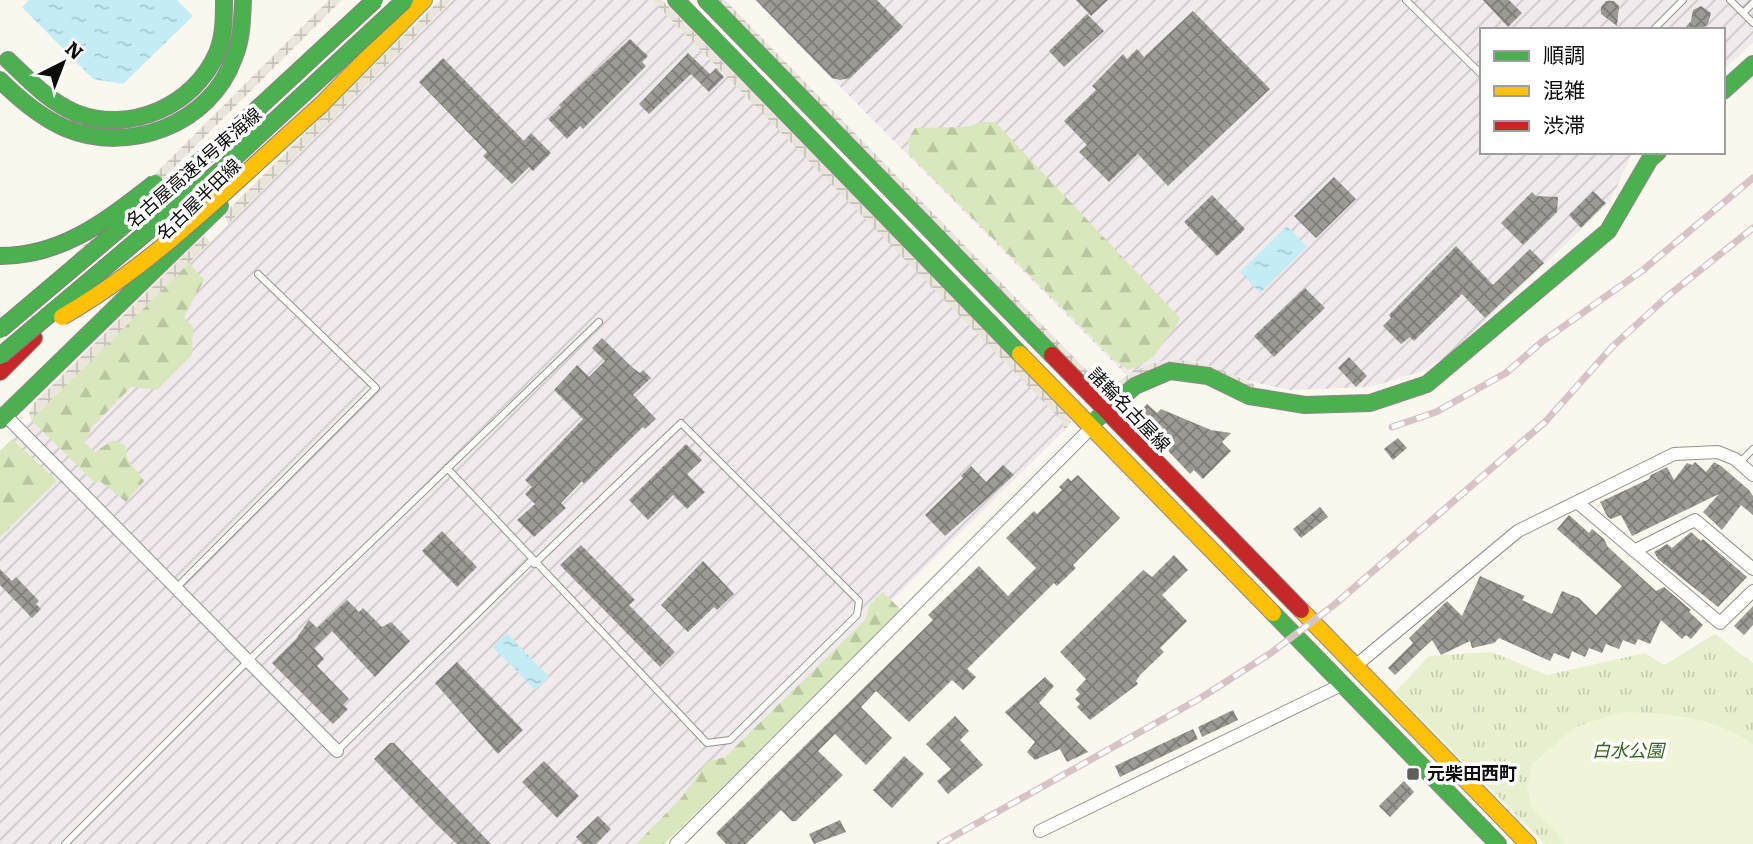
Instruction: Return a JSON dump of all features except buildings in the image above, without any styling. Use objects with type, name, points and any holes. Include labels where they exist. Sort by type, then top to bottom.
[{"type":"main road","points":[[14,66],[58,103],[84,116],[111,120],[155,113],[182,98],[205,76],[223,34],[224,0]]},
{"type":"main road","points":[[2,83],[47,119],[76,132],[107,138],[155,133],[184,121],[220,87],[240,43],[243,0]]},
{"type":"main road","points":[[0,256],[36,254],[85,234],[194,153],[372,0]]},
{"type":"main road","name":"名古屋高速4号東海線","points":[[0,329],[214,149],[372,0]]},
{"type":"main road","name":"名古屋半田線","points":[[0,372],[372,0]]},
{"type":"main road","name":"名古屋高速4号東海線","points":[[0,356],[229,163],[405,0]]},
{"type":"main road","name":"名古屋半田線","points":[[2,415],[268,160],[416,0]]},
{"type":"main road","points":[[0,329],[20,328],[58,319],[115,284],[311,115],[425,0]]},
{"type":"main road","points":[[676,0],[1498,844]]},
{"type":"main road","name":"諸輪名古屋線","points":[[705,0],[1528,844]]},
{"type":"main road","points":[[1725,90],[1753,64]]},
{"type":"main road","points":[[1091,428],[1104,411],[1135,386],[1170,371],[1208,376],[1248,396],[1305,405],[1370,403],[1427,384],[1608,231],[1650,159],[1656,154]]},
{"type":"street","points":[[2,415],[337,751]]},
{"type":"street","points":[[676,844],[1091,428]]},
{"type":"street","points":[[1354,667],[1518,531],[1674,454],[1718,452],[1740,463],[1753,475]]},
{"type":"street","points":[[1577,502],[1720,623],[1753,590]]},
{"type":"street","points":[[1634,551],[1695,520],[1753,569]]},
{"type":"street","points":[[1041,831],[1341,685]]},
{"type":"lane","points":[[1406,0],[1480,73]]},
{"type":"lane","points":[[1655,28],[1683,0]]},
{"type":"lane","points":[[1730,0],[1753,23]]},
{"type":"lane","points":[[1743,13],[1753,3]]},
{"type":"lane","points":[[176,588],[376,388],[258,274]]},
{"type":"lane","points":[[65,844],[248,661],[599,321]]},
{"type":"lane","points":[[337,751],[533,562],[681,423],[859,601],[858,615],[730,740],[707,743],[533,562],[447,468]]},
{"type":"lane","points":[[1740,463],[1753,449]]},
{"type":"shaded area","points":[[329,0],[342,0],[0,341],[0,329]]},
{"type":"shaded area","points":[[440,0],[452,0],[228,224],[224,214]]},
{"type":"shaded area","points":[[453,0],[652,0],[1063,421],[1064,431],[892,600],[902,611],[664,844],[0,844],[0,451]]},
{"type":"shaded area","points":[[652,0],[662,0],[1068,416],[1071,422],[1064,431],[1063,422]]},
{"type":"shaded area","points":[[715,0],[725,0],[1101,385],[1110,387],[1132,372],[1153,363],[1177,360],[1222,370],[1254,384],[1253,389],[1148,372],[1103,395]]},
{"type":"shaded area","points":[[754,0],[1753,0],[1753,43],[1725,68],[1725,28],[1480,28],[1480,154],[1632,154],[1609,203],[1447,357],[1422,371],[1371,387],[1290,390],[1253,382],[1195,361],[1162,361],[1126,375]]},
{"type":"shaded area","points":[[204,236],[210,242],[31,420],[29,413],[34,403]]},
{"type":"green space","points":[[982,122],[995,122],[1180,318],[1157,352],[1145,363],[1128,370],[1114,360],[909,154],[908,139],[915,128],[965,127]]},
{"type":"green space","points":[[189,263],[204,280],[184,317],[193,327],[192,355],[157,390],[131,387],[91,428],[85,443],[95,452],[113,440],[125,445],[128,460],[144,481],[126,502],[100,481],[95,483],[31,420]]},
{"type":"green space","points":[[12,439],[57,481],[0,537],[0,451]]},
{"type":"green space","points":[[883,592],[902,611],[664,844],[636,844],[682,797],[707,762],[725,757],[865,620],[870,604]]},
{"type":"green space","name":"白水公園","points":[[1715,634],[1753,663],[1753,844],[1545,844],[1395,692],[1429,656],[1492,652],[1547,675],[1645,653],[1664,665]]},
{"type":"green space","points":[[1621,712],[1690,718],[1722,727],[1753,744],[1753,844],[1566,844],[1531,806],[1527,786],[1532,764],[1575,727]]},
{"type":"water","points":[[29,0],[177,0],[193,16],[123,84],[93,79],[22,7]]},
{"type":"water","points":[[1287,226],[1307,247],[1260,293],[1240,272]]},
{"type":"water","points":[[507,633],[549,677],[535,690],[493,647]]},
{"type":"railway","points":[[1392,427],[1436,412],[1506,373],[1543,341],[1643,270],[1753,178]]},
{"type":"railway","points":[[940,844],[1199,699],[1271,653],[1334,605],[1545,422],[1613,346],[1669,295],[1753,228]]},
{"type":"traffic: fast","points":[[8,60],[48,97],[76,113],[97,119],[138,117],[177,101],[207,72],[221,40],[224,0]]},
{"type":"traffic: fast","points":[[0,80],[22,101],[65,128],[89,135],[115,138],[164,128],[187,117],[206,101],[222,81],[239,44],[243,0]]},
{"type":"traffic: fast","points":[[0,330],[214,149],[375,0]]},
{"type":"traffic: fast","points":[[0,356],[229,163],[405,0]]},
{"type":"traffic: fast","points":[[676,0],[1020,354]]},
{"type":"traffic: fast","points":[[706,0],[1052,355]]},
{"type":"traffic: fast","points":[[1725,89],[1753,64]]},
{"type":"traffic: fast","points":[[1098,418],[1135,386],[1170,371],[1208,376],[1249,396],[1305,405],[1370,403],[1427,384],[1608,231],[1650,159],[1656,154]]},
{"type":"traffic: fast","points":[[0,256],[44,250],[64,243],[101,222],[155,183]]},
{"type":"traffic: fast","points":[[0,420],[220,206]]},
{"type":"traffic: fast","points":[[1273,613],[1498,844]]},
{"type":"traffic: slow","points":[[320,106],[424,0]]},
{"type":"traffic: slow","points":[[62,317],[97,295],[164,245],[320,106]]},
{"type":"traffic: slow","points":[[1020,354],[1273,613]]},
{"type":"traffic: slow","points":[[1301,610],[1528,844]]},
{"type":"traffic: jam","points":[[0,372],[34,338]]},
{"type":"traffic: jam","points":[[1052,355],[1301,610]]},
{"type":"place","name":"元柴田西町","points":[[1413,774]]}]
